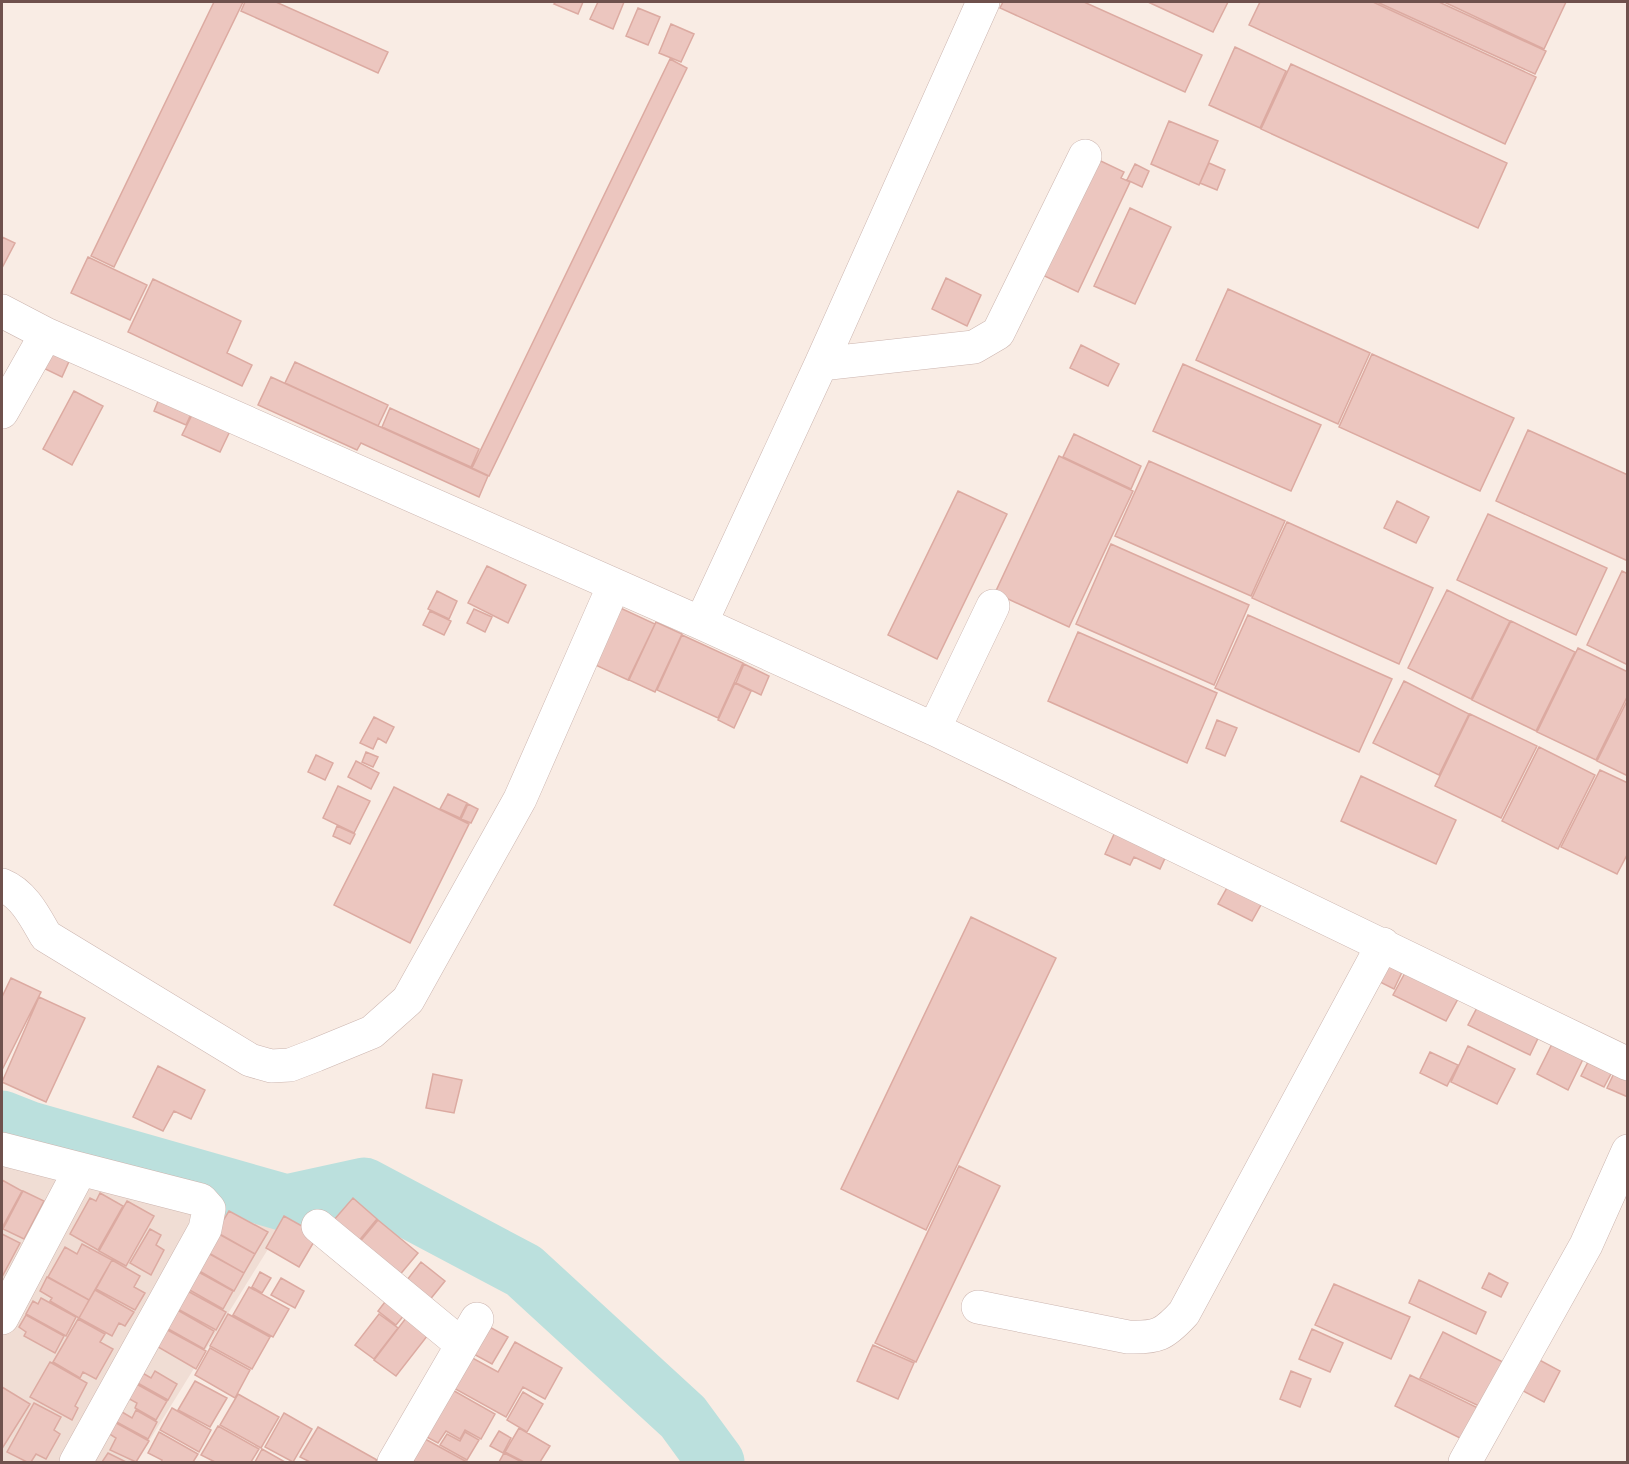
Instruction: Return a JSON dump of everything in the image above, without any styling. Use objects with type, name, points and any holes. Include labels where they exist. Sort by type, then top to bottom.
[{"type":"street","points":[[701,623],[821,364],[983,2]]},
{"type":"street","points":[[821,364],[974,347],[998,333],[1084,156]]},
{"type":"street","points":[[2,311],[46,334],[701,623],[934,729],[1628,1064]]},
{"type":"street","points":[[2,412],[46,334]]},
{"type":"street","points":[[2,885],[10,888],[30,907],[46,936],[250,1060],[271,1066],[290,1065],[372,1032],[408,1000],[520,799],[615,585]]},
{"type":"street","points":[[934,729],[993,606]]},
{"type":"street","points":[[978,1307],[1128,1337],[1151,1338],[1169,1329],[1184,1313],[1383,944]]},
{"type":"street","points":[[2,1149],[201,1200],[209,1209],[205,1229],[76,1462]]},
{"type":"street","points":[[1465,1462],[1586,1245],[1628,1151]]},
{"type":"street","points":[[2,1318],[80,1170]]},
{"type":"street","points":[[318,1226],[469,1332],[394,1462]]},
{"type":"shaded area","points":[[2,1137],[286,1220],[136,1462],[2,1462]]},
{"type":"building","points":[[214,2],[243,2],[114,267],[91,256]]},
{"type":"building","points":[[245,2],[276,2],[388,52],[378,73],[241,11]]},
{"type":"building","points":[[556,2],[583,2],[578,14],[554,4]]},
{"type":"building","points":[[598,2],[624,2],[613,29],[590,19]]},
{"type":"building","points":[[1003,2],[1084,2],[1202,55],[1185,92],[1000,8]]},
{"type":"building","points":[[1148,2],[1228,2],[1213,32]]},
{"type":"building","points":[[1260,2],[1373,2],[1536,77],[1505,144],[1249,25]]},
{"type":"building","points":[[1377,2],[1439,2],[1546,51],[1535,74]]},
{"type":"building","points":[[1444,2],[1566,2],[1544,49]]},
{"type":"building","points":[[638,8],[660,17],[648,45],[626,36]]},
{"type":"building","points":[[671,24],[694,34],[681,62],[659,53]]},
{"type":"building","points":[[1235,47],[1286,71],[1260,128],[1209,105]]},
{"type":"building","points":[[670,59],[687,68],[489,476],[472,468]]},
{"type":"building","points":[[1291,64],[1507,163],[1478,228],[1261,129]]},
{"type":"building","points":[[1169,121],[1218,141],[1199,185],[1151,164]]},
{"type":"building","points":[[1086,154],[1124,172],[1121,178],[1130,182],[1078,292],[1032,270]]},
{"type":"building","points":[[1209,163],[1225,170],[1217,190],[1200,183]]},
{"type":"building","points":[[1135,164],[1149,171],[1142,187],[1127,180]]},
{"type":"building","points":[[1130,208],[1171,227],[1135,304],[1094,286]]},
{"type":"building","points":[[2,237],[15,243],[2,268]]},
{"type":"building","points":[[88,257],[147,285],[130,320],[71,293]]},
{"type":"building","points":[[946,278],[981,295],[967,326],[932,309]]},
{"type":"building","points":[[153,279],[241,321],[227,353],[252,365],[242,386],[128,332]]},
{"type":"building","points":[[1228,289],[1370,353],[1338,424],[1196,360]]},
{"type":"building","points":[[46,345],[71,357],[62,377],[37,365]]},
{"type":"building","points":[[1081,345],[1119,364],[1108,386],[1070,368]]},
{"type":"building","points":[[1372,354],[1514,418],[1480,491],[1339,427]]},
{"type":"building","points":[[295,362],[388,405],[378,426],[285,383]]},
{"type":"building","points":[[1183,364],[1321,425],[1291,491],[1153,431]]},
{"type":"building","points":[[271,377],[488,476],[479,497],[361,443],[357,450],[258,405]]},
{"type":"building","points":[[163,389],[196,403],[186,425],[154,411]]},
{"type":"building","points":[[74,391],[103,406],[72,465],[43,449]]},
{"type":"building","points":[[390,408],[479,449],[471,467],[382,427]]},
{"type":"building","points":[[193,413],[231,429],[220,452],[182,435]]},
{"type":"building","points":[[1528,430],[1628,475],[1628,561],[1496,501]]},
{"type":"building","points":[[1074,434],[1141,466],[1131,489],[1063,457]]},
{"type":"building","points":[[1059,456],[1133,491],[1069,627],[995,593]]},
{"type":"building","points":[[1149,461],[1285,521],[1251,596],[1115,536]]},
{"type":"building","points":[[958,491],[1007,514],[937,659],[888,635]]},
{"type":"building","points":[[1397,501],[1429,517],[1416,543],[1384,528]]},
{"type":"building","points":[[1488,514],[1607,568],[1576,635],[1457,580]]},
{"type":"building","points":[[1287,522],[1433,588],[1399,664],[1252,598]]},
{"type":"building","points":[[1111,544],[1249,605],[1214,685],[1076,624]]},
{"type":"building","points":[[487,566],[526,585],[508,623],[468,603]]},
{"type":"building","points":[[1622,571],[1628,574],[1628,665],[1587,645]]},
{"type":"building","points":[[1447,590],[1510,621],[1471,699],[1408,668]]},
{"type":"building","points":[[437,591],[457,601],[449,619],[428,609]]},
{"type":"building","points":[[616,606],[655,624],[628,680],[589,662]]},
{"type":"building","points":[[474,609],[492,617],[485,632],[467,623]]},
{"type":"building","points":[[430,611],[451,621],[444,635],[423,625]]},
{"type":"building","points":[[1248,615],[1392,679],[1359,752],[1215,688]]},
{"type":"building","points":[[1511,621],[1575,652],[1536,731],[1472,700]]},
{"type":"building","points":[[656,622],[682,634],[655,692],[629,680]]},
{"type":"building","points":[[1078,632],[1217,693],[1187,763],[1048,701]]},
{"type":"building","points":[[682,635],[743,663],[718,718],[657,690]]},
{"type":"building","points":[[1578,648],[1628,672],[1628,695],[1596,760],[1537,732]]},
{"type":"building","points":[[744,664],[769,676],[761,695],[736,683]]},
{"type":"building","points":[[1404,681],[1469,714],[1439,775],[1373,743]]},
{"type":"building","points":[[735,683],[751,691],[734,728],[718,720]]},
{"type":"building","points":[[1628,699],[1628,776],[1597,761]]},
{"type":"building","points":[[1470,714],[1537,746],[1501,818],[1435,786]]},
{"type":"building","points":[[374,717],[394,727],[386,743],[378,738],[373,749],[360,743]]},
{"type":"building","points":[[1217,720],[1237,728],[1225,756],[1206,748]]},
{"type":"building","points":[[1539,747],[1595,775],[1558,849],[1502,821]]},
{"type":"building","points":[[366,752],[378,757],[373,767],[362,762]]},
{"type":"building","points":[[316,755],[333,763],[325,780],[308,772]]},
{"type":"building","points":[[356,761],[379,773],[371,789],[348,777]]},
{"type":"building","points":[[1600,770],[1628,783],[1628,853],[1617,874],[1561,847]]},
{"type":"building","points":[[1361,776],[1456,820],[1436,864],[1341,821]]},
{"type":"building","points":[[338,786],[370,801],[354,833],[323,818]]},
{"type":"building","points":[[394,787],[469,824],[410,943],[334,905]]},
{"type":"building","points":[[448,794],[467,803],[460,818],[440,809]]},
{"type":"building","points":[[468,804],[478,809],[471,823],[461,819]]},
{"type":"building","points":[[337,826],[355,834],[350,844],[333,836]]},
{"type":"building","points":[[1115,832],[1166,856],[1160,869],[1134,857],[1130,865],[1105,854]]},
{"type":"building","points":[[1228,886],[1262,903],[1252,921],[1218,904]]},
{"type":"building","points":[[971,917],[1056,958],[926,1230],[841,1189]]},
{"type":"building","points":[[1384,960],[1403,970],[1394,989],[1374,979]]},
{"type":"building","points":[[1406,971],[1459,997],[1446,1021],[1393,995]]},
{"type":"building","points":[[11,978],[41,992],[2,1070],[2,997]]},
{"type":"building","points":[[39,997],[85,1018],[46,1102],[2,1082]]},
{"type":"building","points":[[1480,1002],[1541,1032],[1530,1055],[1468,1025]]},
{"type":"building","points":[[1554,1040],[1585,1055],[1568,1090],[1537,1074]]},
{"type":"building","points":[[1468,1046],[1515,1069],[1497,1104],[1451,1082]]},
{"type":"building","points":[[1430,1052],[1458,1065],[1447,1086],[1420,1073]]},
{"type":"building","points":[[1590,1058],[1613,1070],[1604,1087],[1581,1076]]},
{"type":"building","points":[[158,1066],[205,1090],[191,1119],[174,1111],[163,1131],[133,1117]]},
{"type":"building","points":[[1616,1069],[1628,1074],[1628,1097],[1607,1088]]},
{"type":"building","points":[[433,1074],[462,1080],[454,1113],[426,1108]]},
{"type":"building","points":[[959,1166],[1000,1186],[916,1362],[875,1343]]},
{"type":"building","points":[[2,1180],[22,1191],[2,1228]]},
{"type":"building","points":[[23,1191],[44,1201],[24,1239],[3,1229]]},
{"type":"building","points":[[100,1193],[123,1206],[98,1250],[70,1234],[90,1198],[96,1201]]},
{"type":"building","points":[[353,1198],[377,1219],[352,1249],[333,1221]]},
{"type":"building","points":[[127,1201],[154,1216],[126,1266],[99,1251]]},
{"type":"building","points":[[229,1211],[268,1232],[255,1254],[216,1232]]},
{"type":"building","points":[[284,1216],[318,1235],[299,1267],[266,1248]]},
{"type":"building","points":[[378,1220],[418,1253],[393,1283],[353,1250]]},
{"type":"building","points":[[150,1229],[161,1235],[156,1245],[164,1250],[151,1275],[130,1263]]},
{"type":"building","points":[[217,1233],[255,1254],[244,1273],[207,1252]]},
{"type":"building","points":[[2,1234],[20,1243],[2,1277]]},
{"type":"building","points":[[82,1244],[112,1260],[89,1300],[48,1277],[65,1247],[77,1254]]},
{"type":"building","points":[[206,1252],[244,1273],[234,1291],[196,1269]]},
{"type":"building","points":[[112,1260],[140,1276],[134,1287],[145,1293],[135,1310],[96,1289]]},
{"type":"building","points":[[421,1262],[445,1281],[424,1307],[400,1289]]},
{"type":"building","points":[[195,1270],[233,1291],[223,1309],[186,1288]]},
{"type":"building","points":[[260,1272],[271,1278],[262,1293],[252,1287]]},
{"type":"building","points":[[1489,1273],[1508,1283],[1501,1297],[1482,1288]]},
{"type":"building","points":[[47,1277],[89,1300],[79,1318],[50,1301],[52,1298],[40,1291]]},
{"type":"building","points":[[281,1278],[304,1291],[295,1308],[271,1295]]},
{"type":"building","points":[[1419,1280],[1486,1312],[1476,1334],[1409,1303]]},
{"type":"building","points":[[1334,1284],[1410,1317],[1391,1359],[1315,1325]]},
{"type":"building","points":[[249,1287],[289,1309],[273,1337],[233,1315]]},
{"type":"building","points":[[184,1289],[226,1312],[216,1330],[174,1307]]},
{"type":"building","points":[[95,1290],[134,1312],[125,1326],[119,1323],[112,1336],[79,1318]]},
{"type":"building","points":[[391,1294],[410,1308],[396,1325],[378,1311]]},
{"type":"building","points":[[41,1298],[76,1317],[66,1336],[26,1314],[33,1301],[38,1304]]},
{"type":"building","points":[[174,1308],[214,1331],[204,1349],[163,1326]]},
{"type":"building","points":[[228,1314],[270,1337],[252,1369],[210,1346]]},
{"type":"building","points":[[379,1314],[398,1328],[374,1359],[355,1345]]},
{"type":"building","points":[[26,1315],[64,1336],[55,1353],[24,1336],[26,1332],[19,1327]]},
{"type":"building","points":[[406,1318],[428,1335],[396,1376],[374,1360]]},
{"type":"building","points":[[78,1319],[105,1334],[100,1342],[113,1349],[96,1379],[83,1372],[80,1378],[53,1362]]},
{"type":"building","points":[[484,1324],[508,1337],[492,1364],[468,1351]]},
{"type":"building","points":[[162,1327],[206,1351],[196,1369],[153,1344]]},
{"type":"building","points":[[1312,1329],[1343,1343],[1330,1372],[1299,1359]]},
{"type":"building","points":[[1443,1332],[1503,1362],[1481,1407],[1420,1378]]},
{"type":"building","points":[[515,1342],[562,1368],[545,1399],[523,1387],[506,1417],[450,1386],[467,1355],[498,1372]]},
{"type":"building","points":[[873,1345],[914,1363],[898,1399],[857,1381]]},
{"type":"building","points":[[210,1348],[250,1370],[235,1398],[195,1375]]},
{"type":"building","points":[[1532,1356],[1560,1371],[1544,1402],[1516,1387]]},
{"type":"building","points":[[50,1362],[87,1383],[75,1406],[78,1408],[72,1420],[30,1397]]},
{"type":"building","points":[[139,1371],[151,1378],[155,1371],[177,1384],[168,1400],[134,1381]]},
{"type":"building","points":[[1291,1371],[1311,1379],[1300,1407],[1280,1399]]},
{"type":"building","points":[[1410,1375],[1478,1408],[1462,1439],[1395,1406]]},
{"type":"building","points":[[195,1381],[227,1398],[210,1427],[178,1410]]},
{"type":"building","points":[[133,1382],[167,1401],[156,1420],[135,1408],[137,1403],[124,1396]]},
{"type":"building","points":[[2,1387],[30,1404],[3,1447],[2,1446]]},
{"type":"building","points":[[449,1388],[495,1414],[481,1439],[465,1430],[460,1439],[446,1431],[438,1443],[423,1435]]},
{"type":"building","points":[[523,1392],[543,1404],[527,1432],[507,1420]]},
{"type":"building","points":[[238,1394],[279,1417],[261,1448],[220,1425]]},
{"type":"building","points":[[34,1403],[61,1417],[54,1430],[60,1434],[46,1459],[36,1454],[31,1462],[27,1462],[7,1452]]},
{"type":"building","points":[[172,1408],[211,1430],[199,1452],[160,1430]]},
{"type":"building","points":[[117,1409],[132,1418],[136,1410],[157,1422],[148,1439],[111,1419]]},
{"type":"building","points":[[284,1413],[312,1429],[293,1462],[265,1447]]},
{"type":"building","points":[[109,1419],[149,1441],[136,1462],[110,1450],[116,1438],[103,1430]]},
{"type":"building","points":[[218,1426],[259,1449],[251,1462],[215,1462],[201,1455]]},
{"type":"building","points":[[318,1427],[377,1460],[375,1462],[310,1462],[300,1457]]},
{"type":"building","points":[[519,1428],[550,1446],[540,1462],[524,1462],[505,1452]]},
{"type":"building","points":[[499,1431],[511,1438],[503,1453],[490,1446]]},
{"type":"building","points":[[159,1432],[198,1454],[193,1462],[161,1462],[162,1460],[148,1453]]},
{"type":"building","points":[[465,1432],[479,1440],[467,1460],[440,1445],[447,1434],[460,1441]]},
{"type":"building","points":[[416,1434],[467,1462],[415,1462],[404,1456]]},
{"type":"building","points":[[262,1449],[285,1462],[255,1462]]},
{"type":"building","points":[[108,1453],[126,1462],[102,1462]]},
{"type":"building","points":[[504,1453],[522,1462],[499,1462]]},
{"type":"waterway","points":[[2,1119],[30,1130],[286,1203],[364,1186],[524,1271],[683,1417],[716,1462]]}]
